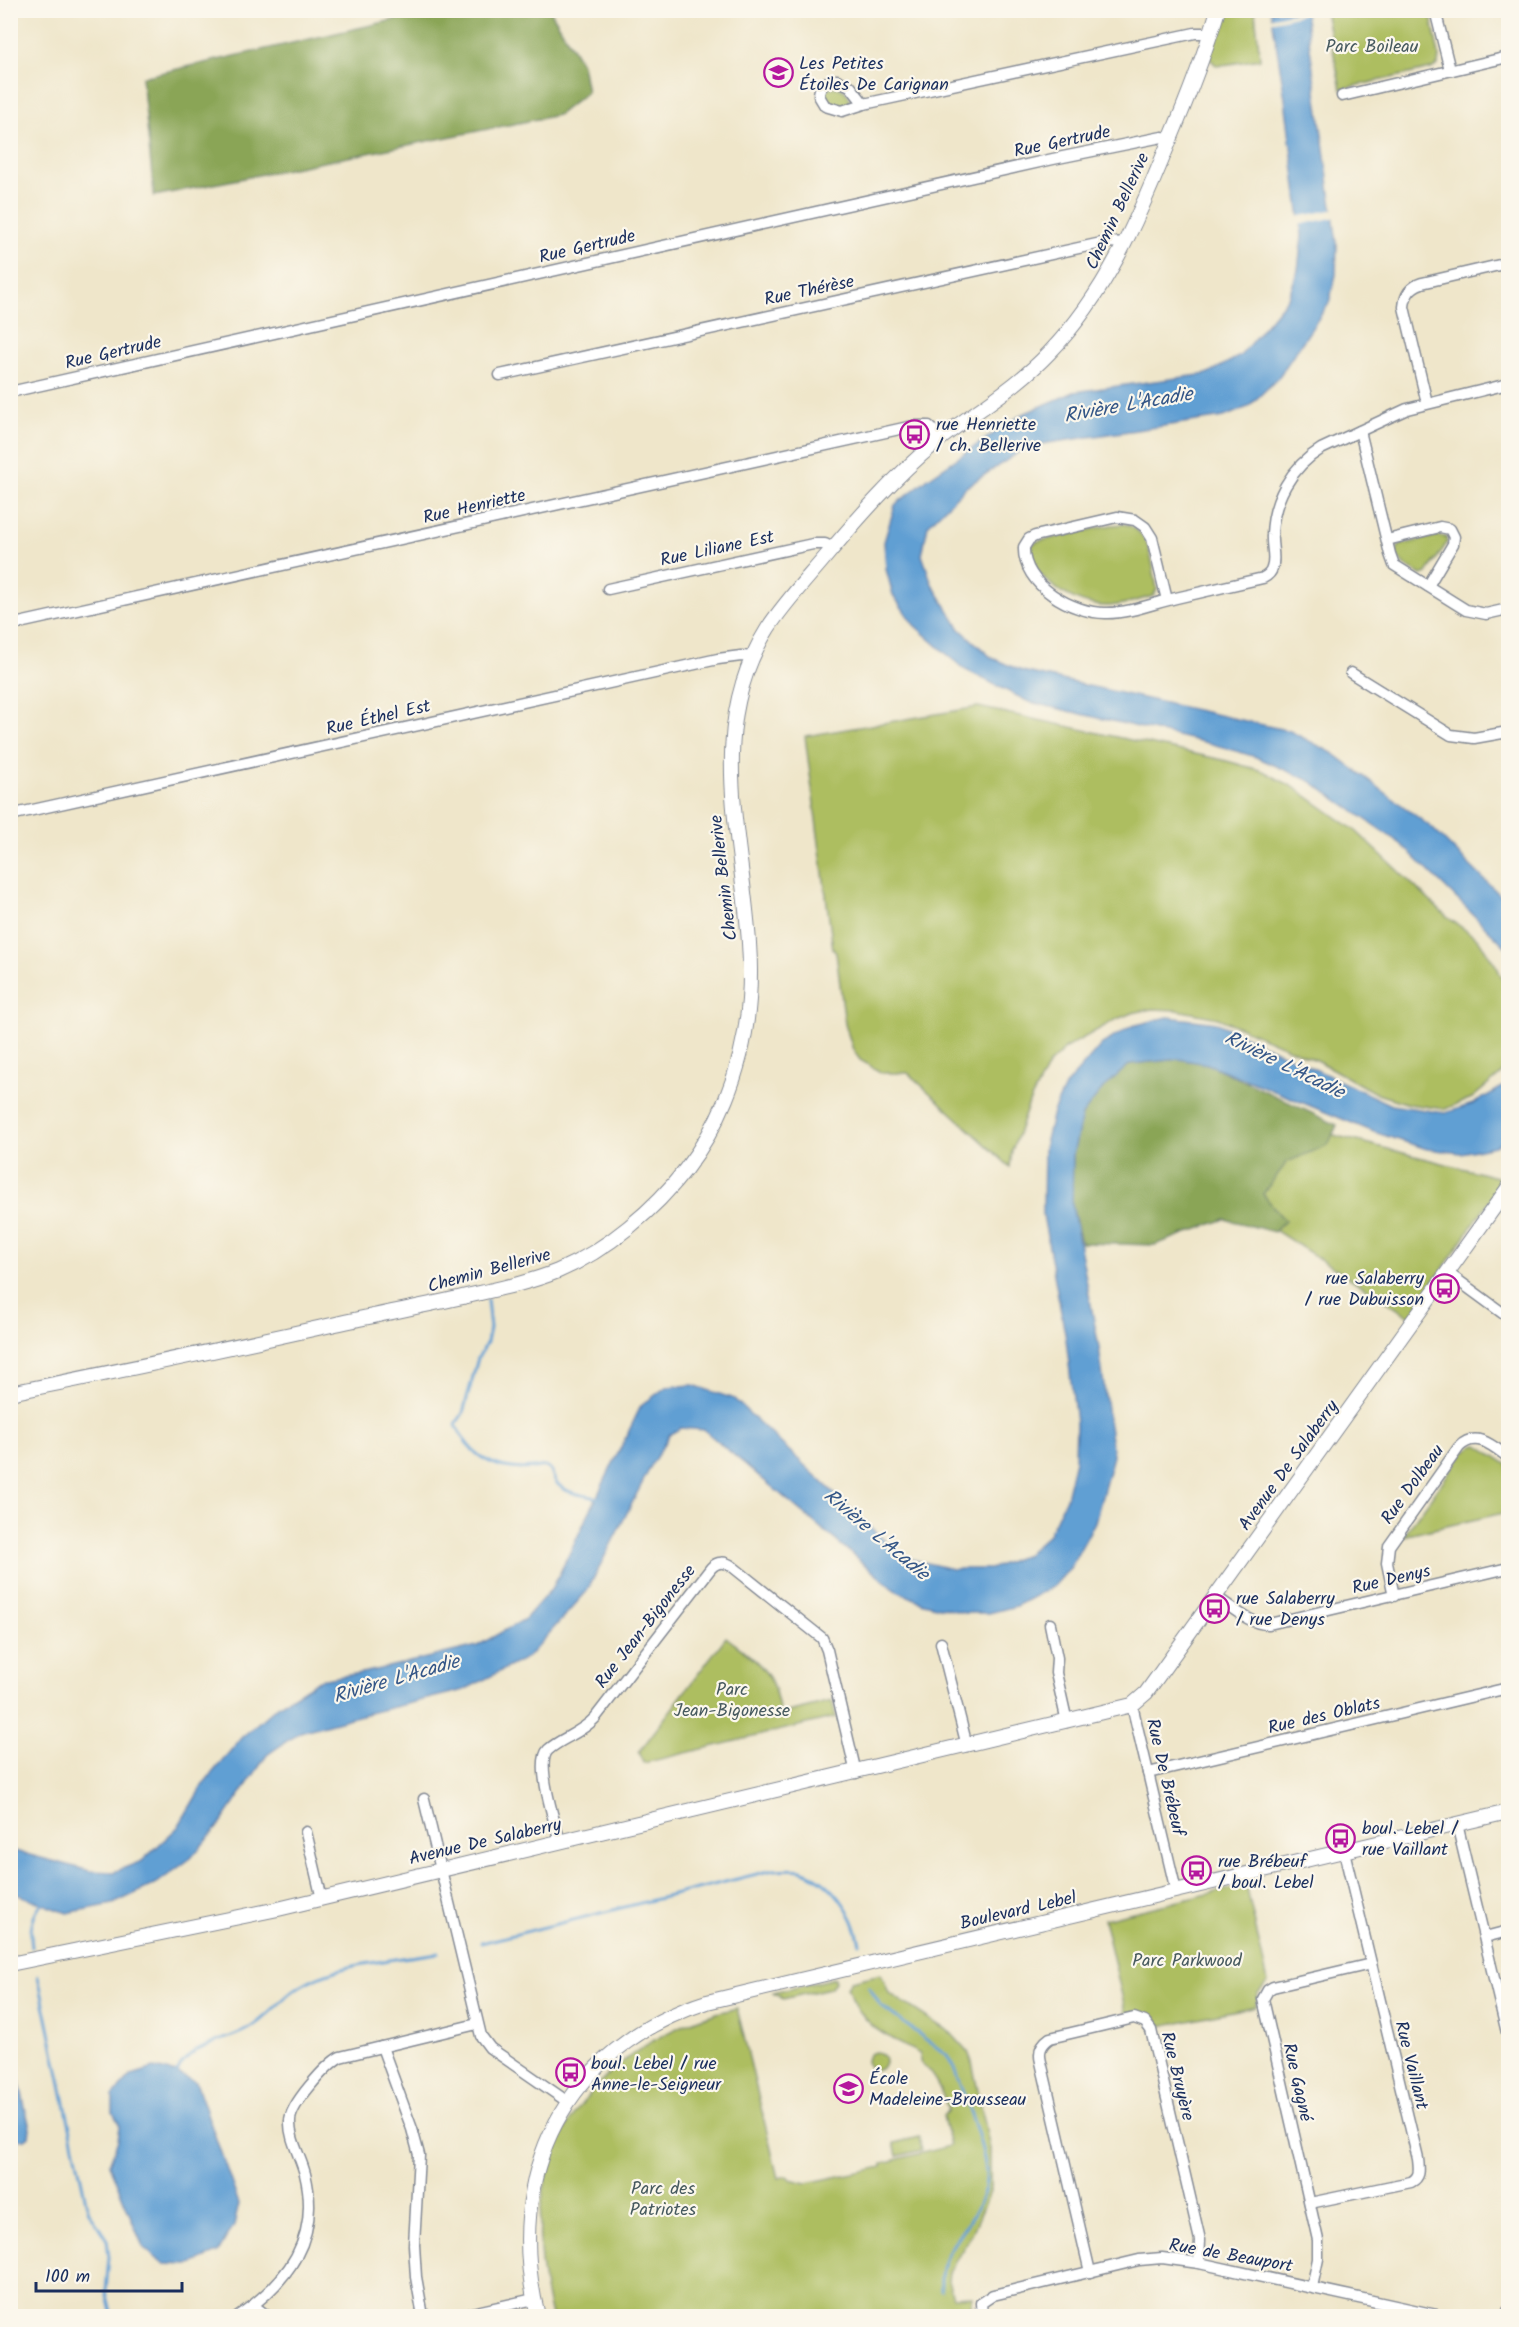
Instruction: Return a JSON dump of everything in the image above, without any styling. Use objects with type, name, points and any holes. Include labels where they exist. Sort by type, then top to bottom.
[{"type":"street","name":"Chemin Bellerive","points":[[10,1393],[527,1282],[586,1257],[616,1238],[650,1209],[684,1172],[709,1135],[730,1090],[745,1039],[750,994],[750,956],[730,760],[738,706],[753,657],[782,609],[889,486],[941,438],[1013,386],[1049,353],[1086,308],[1126,243],[1171,138],[1218,10]]},
{"type":"street","points":[[1435,10],[1450,70]]},
{"type":"street","points":[[864,104],[1195,33],[1211,33]]},
{"type":"street","points":[[1342,96],[1509,57]]},
{"type":"street","name":"Rue Gertrude","points":[[10,392],[1053,159],[1162,137],[1171,138]]},
{"type":"street","name":"Rue Thérèse","points":[[500,375],[1106,242],[1126,243]]},
{"type":"street","points":[[1427,403],[1404,307],[1408,293],[1422,283],[1509,263]]},
{"type":"street","points":[[1167,600],[1152,538],[1145,527],[1135,520],[1123,517],[1112,518],[1035,536],[1025,544],[1025,560],[1033,578],[1053,594],[1082,609],[1109,613],[1167,600],[1263,578],[1271,572],[1274,560],[1272,537],[1279,499],[1291,476],[1315,452],[1407,409],[1509,384]]},
{"type":"street","name":"Rue Henriette","points":[[10,625],[913,426],[929,426],[941,438]]},
{"type":"street","points":[[1360,430],[1394,565],[1471,611],[1486,614],[1509,609]]},
{"type":"street","points":[[1387,540],[1435,528],[1450,529],[1454,537],[1453,544],[1428,586]]},
{"type":"street","name":"Rue Liliane Est","points":[[608,589],[813,544],[825,544],[833,548]]},
{"type":"street","name":"Rue Éthel Est","points":[[10,815],[718,659],[753,657]]},
{"type":"street","points":[[1352,673],[1451,735],[1474,738],[1509,732]]},
{"type":"street","name":"Avenue De Salaberry","points":[[10,1964],[322,1899],[1131,1706],[1146,1693],[1509,1188]]},
{"type":"street","points":[[1448,1273],[1509,1317]]},
{"type":"street","name":"Rue Dolbeau","points":[[1394,1596],[1386,1558],[1389,1546],[1459,1448],[1468,1441],[1481,1440],[1509,1457]]},
{"type":"street","name":"Rue Jean-Bigonesse","points":[[560,1842],[542,1767],[545,1754],[581,1731],[595,1718],[711,1568],[719,1563],[733,1567],[822,1638],[827,1650],[856,1773]]},
{"type":"street","name":"Rue Denys","points":[[1216,1597],[1250,1620],[1264,1624],[1509,1568]]},
{"type":"street","points":[[1050,1624],[1057,1658],[1056,1673],[1067,1722]]},
{"type":"street","points":[[941,1643],[967,1746]]},
{"type":"street","name":"Rue des Oblats","points":[[1148,1773],[1509,1688]]},
{"type":"street","name":"Rue De Brébeuf","points":[[1131,1706],[1176,1891]]},
{"type":"street","points":[[424,1798],[477,2024],[483,2040],[490,2048],[568,2102]]},
{"type":"street","name":"Boulevard Lebel","points":[[538,2316],[527,2245],[531,2194],[542,2152],[568,2102],[597,2067],[630,2039],[655,2024],[694,2006],[1509,1812]]},
{"type":"street","points":[[1457,1824],[1509,2037]]},
{"type":"street","points":[[306,1832],[322,1899]]},
{"type":"street","name":"Rue Vaillant","points":[[1310,2203],[1411,2182],[1419,2173],[1418,2159],[1344,1851]]},
{"type":"street","points":[[1485,1937],[1509,1931]]},
{"type":"street","name":"Rue Gagné","points":[[1312,2287],[1318,2259],[1318,2246],[1263,1999],[1268,1990],[1274,1987],[1371,1964]]},
{"type":"street","name":"Rue Bruyère","points":[[1090,2272],[1040,2050],[1050,2038],[1134,2018],[1143,2020],[1150,2030],[1200,2241],[1199,2263]]},
{"type":"street","points":[[238,2316],[254,2306],[288,2272],[300,2249],[307,2226],[309,2192],[305,2172],[291,2131],[292,2111],[334,2061],[343,2056],[477,2024]]},
{"type":"street","points":[[382,2047],[410,2121],[419,2155],[414,2245],[416,2277],[423,2316]]},
{"type":"street","name":"Rue de Beauport","points":[[982,2316],[980,2308],[982,2301],[993,2295],[1150,2259],[1176,2259],[1441,2316]]},
{"type":"street","points":[[459,2316],[534,2299]]},
{"type":"street","points":[[254,2306],[267,2316]]},
{"type":"street","points":[[1507,2316],[1509,2310]]},
{"type":"green space","points":[[550,10],[582,64],[587,92],[558,115],[154,196],[142,77],[433,11]]},
{"type":"green space","points":[[1224,11],[1255,11],[1260,59],[1217,66],[1209,58]]},
{"type":"green space","name":"Parc Boileau","points":[[1325,11],[1430,11],[1439,55],[1438,65],[1431,69],[1341,89]]},
{"type":"green space","points":[[832,87],[845,91],[850,103],[837,105],[828,101],[825,98],[826,92]]},
{"type":"green space","points":[[1125,524],[1141,534],[1146,542],[1157,589],[1153,596],[1113,606],[1083,602],[1070,597],[1047,581],[1032,560],[1030,548],[1035,542]]},
{"type":"green space","points":[[1437,536],[1446,537],[1447,543],[1427,573],[1421,575],[1399,559],[1396,550],[1400,545]]},
{"type":"green space","points":[[978,707],[1223,760],[1263,771],[1295,788],[1356,831],[1447,917],[1478,939],[1497,967],[1508,992],[1508,1061],[1501,1074],[1472,1098],[1445,1109],[1409,1104],[1377,1094],[1318,1061],[1218,1018],[1177,1010],[1152,1009],[1117,1019],[1067,1047],[1049,1064],[1029,1103],[1012,1151],[1010,1167],[908,1073],[882,1073],[860,1060],[853,1050],[845,1024],[836,953],[833,949],[805,736]]},
{"type":"green space","points":[[1179,1059],[1208,1064],[1337,1125],[1328,1145],[1287,1162],[1263,1194],[1285,1221],[1274,1232],[1225,1219],[1155,1245],[1081,1243],[1071,1201],[1073,1154],[1082,1115],[1104,1087],[1130,1064]]},
{"type":"green space","points":[[1299,1126],[1504,1179],[1410,1317],[1245,1211]]},
{"type":"green space","points":[[1478,1445],[1508,1465],[1508,1512],[1403,1536],[1464,1452]]},
{"type":"green space","name":"Parc Jean-Bigonesse","points":[[726,1637],[753,1658],[770,1678],[780,1714],[832,1701],[836,1717],[644,1763],[639,1752]]},
{"type":"green space","name":"Parc Parkwood","points":[[1246,1885],[1268,1982],[1258,1993],[1256,2006],[1156,2027],[1144,2015],[1126,2013],[1104,1919]]},
{"type":"green space","name":"Parc des Patriotes","points":[[881,1974],[889,1993],[951,2033],[968,2052],[972,2062],[990,2149],[990,2192],[972,2234],[949,2272],[948,2281],[953,2297],[973,2296],[971,2306],[973,2316],[551,2316],[541,2263],[540,2222],[549,2170],[562,2135],[582,2104],[606,2076],[634,2053],[666,2033],[701,2018],[737,2008],[778,2178],[787,2176],[790,2179],[807,2183],[882,2167],[882,2163],[950,2146],[943,2116],[948,2110],[937,2084],[920,2062],[920,2054],[885,2035],[867,2021],[853,2001],[847,1987],[851,1981]]},
{"type":"green space","points":[[834,1978],[835,1982],[830,1988],[783,1999],[773,1993]]},
{"type":"green space","points":[[876,2052],[882,2055],[885,2061],[882,2067],[876,2070],[870,2067],[867,2061],[870,2055]]},
{"type":"green space","points":[[919,2137],[922,2150],[897,2156],[894,2143]]},
{"type":"water","name":"Rivière L'Acadie","points":[[1271,11],[1305,11],[1337,243],[1336,275],[1329,303],[1278,378],[1248,407],[1224,417],[1028,446],[966,487],[928,525],[922,555],[932,584],[960,629],[992,658],[1022,671],[1290,731],[1334,754],[1432,828],[1504,899],[1508,905],[1508,949],[1401,844],[1310,781],[1256,757],[1212,744],[1029,702],[964,669],[914,625],[893,595],[886,569],[884,542],[895,505],[927,479],[1021,415],[1074,392],[1207,374],[1240,356],[1288,298],[1298,270],[1302,236],[1285,99]]},
{"type":"water","name":"Rivière L'Acadie","points":[[1168,1017],[1217,1023],[1391,1105],[1445,1113],[1473,1104],[1508,1082],[1508,1138],[1495,1146],[1461,1153],[1427,1149],[1374,1132],[1208,1064],[1179,1059],[1130,1064],[1104,1087],[1082,1115],[1073,1154],[1072,1205],[1099,1347],[1113,1456],[1095,1522],[1070,1568],[1054,1586],[1016,1606],[989,1613],[964,1613],[924,1603],[895,1590],[704,1430],[681,1428],[670,1434],[653,1462],[587,1591],[528,1657],[464,1690],[300,1732],[267,1755],[221,1823],[191,1858],[157,1883],[113,1904],[67,1913],[11,1892],[11,1850],[90,1871],[114,1872],[142,1861],[178,1827],[204,1783],[241,1738],[276,1707],[319,1680],[367,1672],[477,1646],[525,1619],[553,1587],[641,1406],[666,1387],[693,1385],[734,1399],[902,1557],[952,1569],[990,1569],[1027,1554],[1049,1534],[1066,1498],[1075,1460],[1076,1423],[1066,1339],[1043,1215],[1044,1148],[1053,1112],[1066,1085],[1102,1044],[1132,1026]]},
{"type":"water","points":[[10,2042],[30,2128],[29,2136],[25,2139],[15,2140],[11,2132]]},
{"type":"water","points":[[154,2068],[177,2073],[196,2082],[239,2204],[234,2225],[218,2253],[189,2265],[163,2264],[143,2247],[109,2164],[118,2140],[120,2126],[113,2112],[113,2096],[132,2075]]},
{"type":"pier","points":[[1308,10],[1308,13],[1270,22],[1269,18]]},
{"type":"pier","points":[[1336,209],[1337,217],[1298,225],[1296,217]]},
{"type":"waterway","points":[[487,1300],[490,1328],[487,1342],[478,1358],[463,1413],[456,1424],[458,1430],[469,1446],[488,1461],[521,1469],[546,1466],[556,1482],[564,1489],[598,1498]]},
{"type":"waterway","points":[[481,1943],[773,1870],[791,1869],[812,1875],[832,1890],[853,1920],[860,1944]]},
{"type":"waterway","points":[[32,1947],[32,1922],[43,1901]]},
{"type":"waterway","points":[[177,2073],[189,2056],[208,2045],[248,2029],[297,1988],[312,1980],[365,1964],[438,1953]]},
{"type":"waterway","points":[[38,1976],[86,2202],[89,2212],[107,2240],[109,2257],[106,2291],[112,2316]]},
{"type":"waterway","points":[[869,1987],[881,2006],[947,2055],[969,2109],[983,2155],[986,2168],[984,2191],[975,2212],[948,2252],[941,2272],[941,2290]]},
{"type":"place","name":"Les Petites Étoiles De Carignan","points":[[778,73]]},
{"type":"place","name":"rue Henriette / ch. Bellerive","points":[[915,434]]},
{"type":"place","name":"rue Salaberry / rue Dubuisson","points":[[1445,1288]]},
{"type":"place","name":"rue Salaberry / rue Denys","points":[[1215,1608]]},
{"type":"place","name":"boul. Lebel / rue Vaillant","points":[[1341,1838]]},
{"type":"place","name":"rue Brébeuf / boul. Lebel","points":[[1197,1871]]},
{"type":"place","name":"boul. Lebel / rue Anne-le-Seigneur","points":[[570,2073]]},
{"type":"place","name":"École Madeleine-Brousseau","points":[[848,2088]]}]
